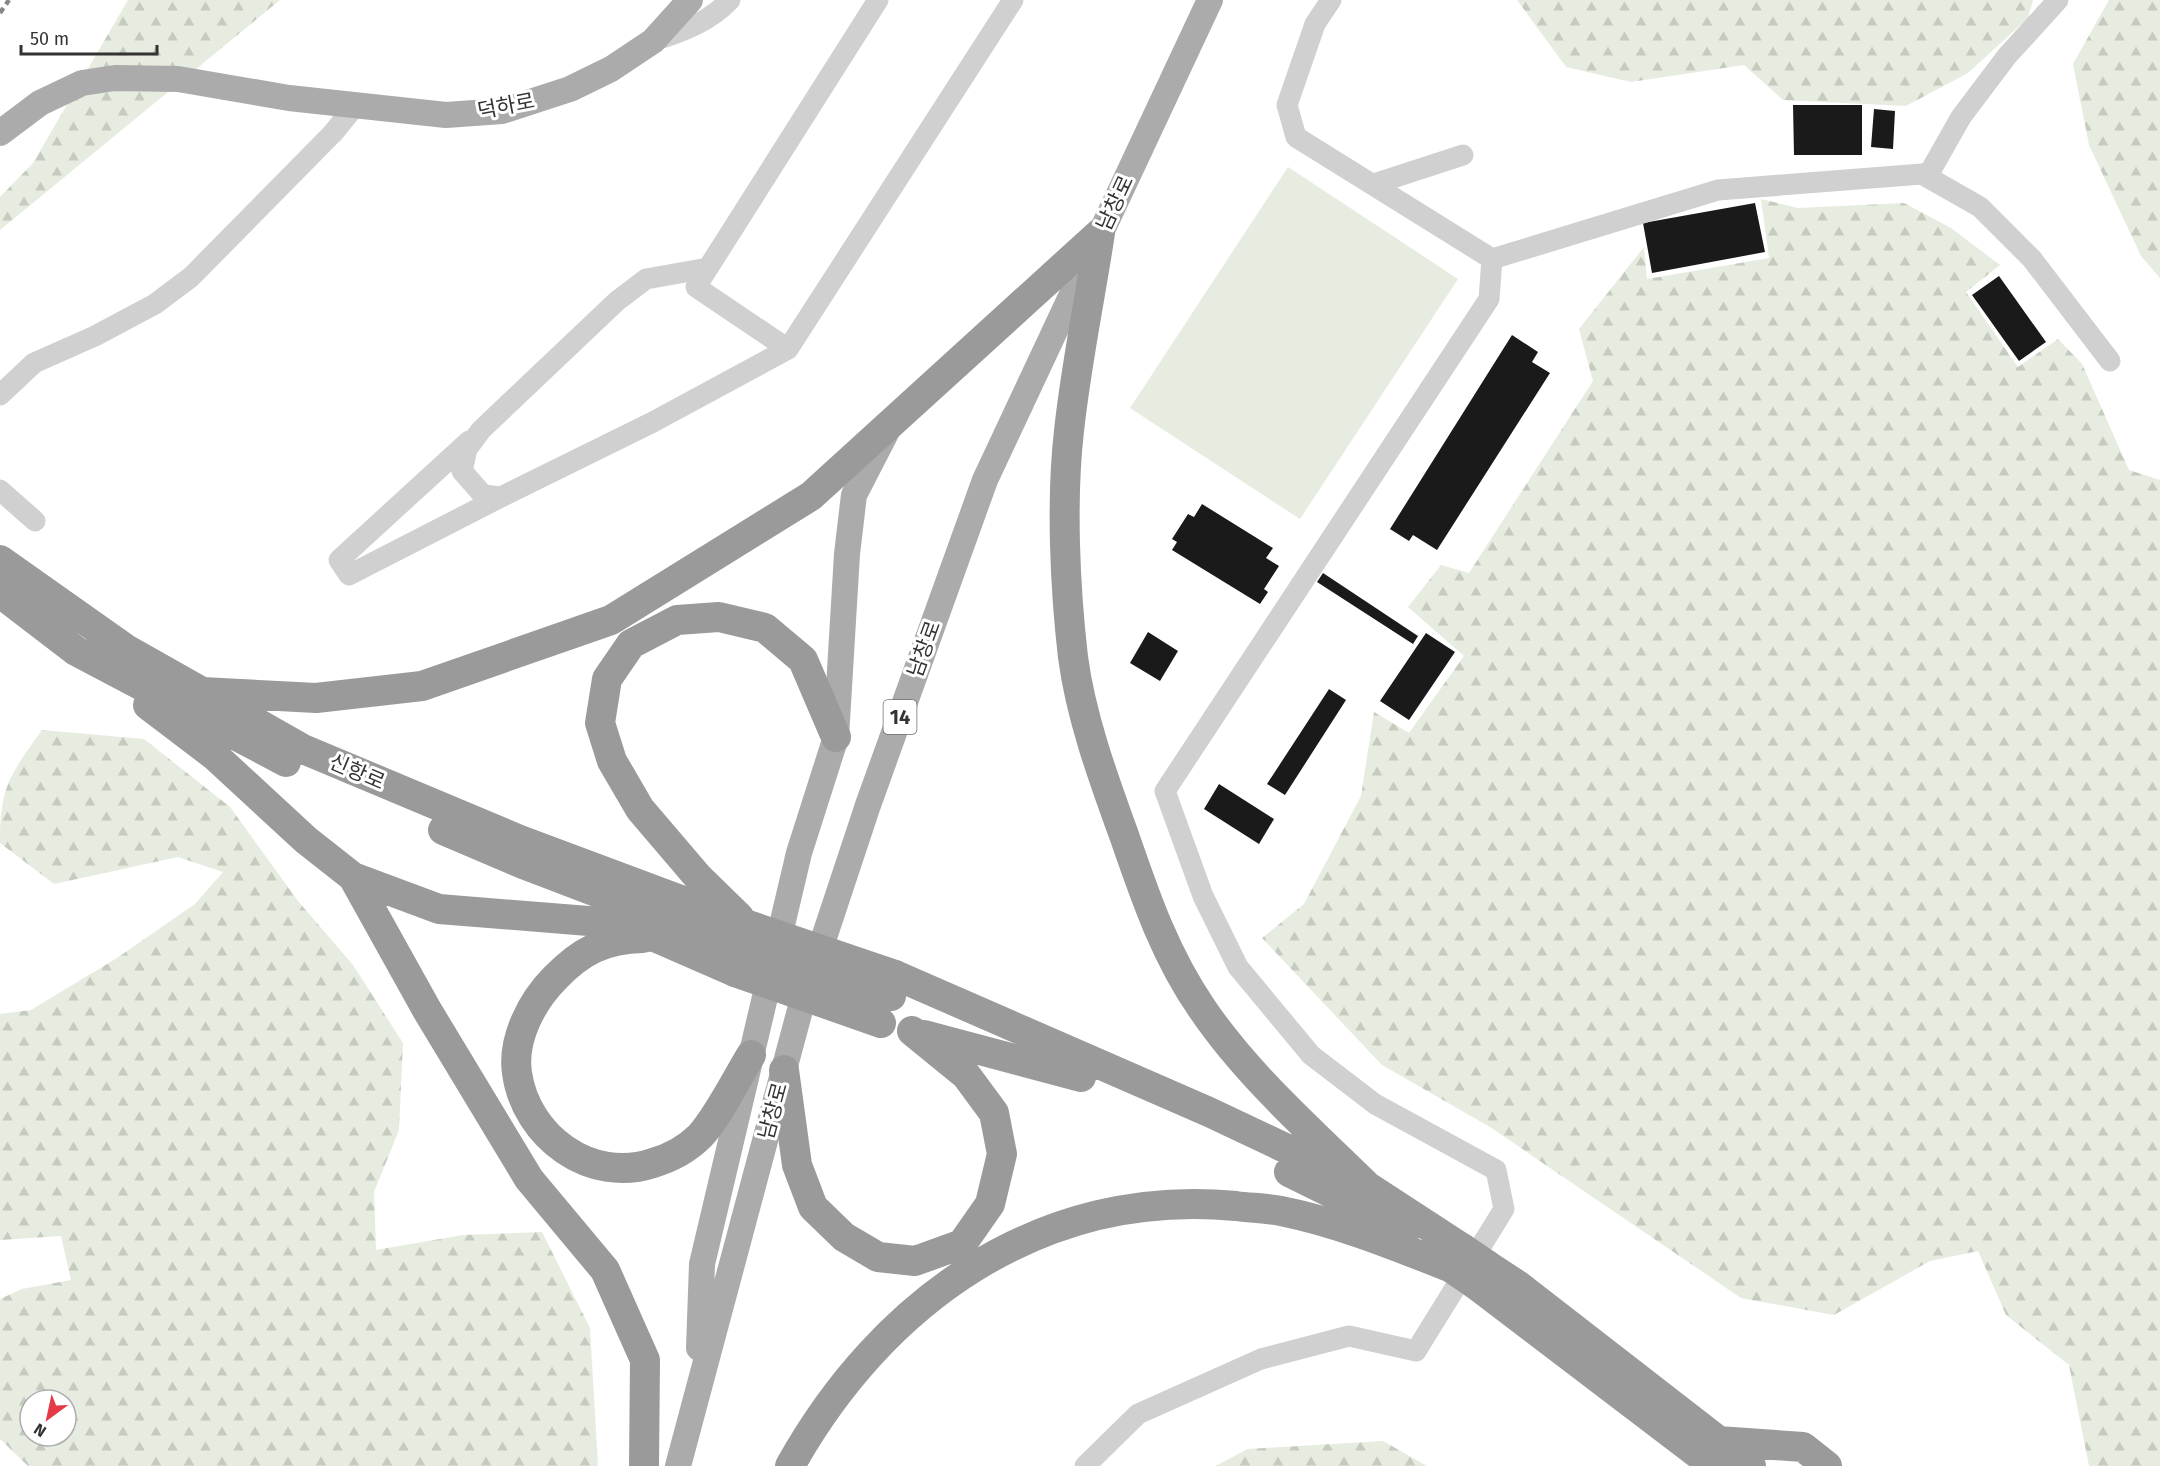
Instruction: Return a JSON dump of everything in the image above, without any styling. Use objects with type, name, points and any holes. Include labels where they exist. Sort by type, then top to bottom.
[{"type":"highway","points":[[202,692],[316,698],[422,686],[611,620],[811,496],[1100,234]]},
{"type":"highway","points":[[1100,234],[1068,432],[1066,494],[1074,658],[1085,712],[1105,783],[1155,925],[1182,978],[1204,1012],[1239,1055],[1290,1111],[1368,1186],[1466,1267]]},
{"type":"highway","name":"신항로","points":[[0,560],[126,649],[303,749],[520,840],[739,947]]},
{"type":"highway","name":"신항로","points":[[0,593],[76,651],[300,770],[523,864],[739,947]]},
{"type":"highway","points":[[739,947],[698,877],[640,809],[612,761],[600,723],[607,679],[632,644],[677,620],[719,617],[765,628],[804,660],[836,737]]},
{"type":"highway","points":[[76,651],[215,756],[306,840],[353,877],[439,909],[602,922],[657,938],[739,947],[1209,1112],[1368,1186]]},
{"type":"highway","points":[[353,877],[427,1010],[529,1179],[605,1270],[645,1360],[644,1466]]},
{"type":"highway","points":[[657,938],[599,944],[571,962],[547,986],[528,1015],[519,1042],[516,1072],[525,1102],[543,1132],[576,1158],[613,1169],[638,1168],[672,1157],[700,1136],[751,1055]]},
{"type":"highway","points":[[784,1070],[797,1165],[813,1207],[844,1237],[878,1257],[915,1261],[962,1245],[990,1203],[1002,1154],[994,1113],[966,1075],[912,1031],[889,998]]},
{"type":"highway","points":[[889,998],[1081,1077],[1201,1130],[1362,1208],[1466,1267]]},
{"type":"highway","points":[[912,1031],[1081,1077]]},
{"type":"highway","points":[[790,1466],[810,1433],[857,1367],[939,1290],[992,1255],[1041,1233],[1094,1215],[1142,1205],[1197,1202],[1279,1210],[1358,1231],[1519,1286],[1708,1457],[1750,1466]]},
{"type":"highway","points":[[1708,1457],[1803,1447],[1827,1466]]},
{"type":"main road","name":"덕하로","points":[[0,133],[40,103],[82,83],[115,78],[178,79],[289,98],[447,115],[502,111],[570,89],[611,69],[653,41],[690,0]]},
{"type":"main road","name":"남창로","points":[[678,1466],[800,1010],[868,805],[985,480],[1210,0]]},
{"type":"main road","points":[[698,1393],[702,1264],[799,853],[836,737],[843,613],[854,495],[892,422]]},
{"type":"street","points":[[653,41],[682,32],[707,20],[730,0]]},
{"type":"street","points":[[788,349],[696,287],[878,0]]},
{"type":"street","points":[[708,268],[646,279],[617,301],[339,560],[349,575],[653,422],[788,349],[1013,0]]},
{"type":"street","points":[[1331,0],[1315,24],[1287,105],[1296,137],[1492,258],[1718,190],[1922,174],[1980,207],[2032,259],[2110,362]]},
{"type":"street","points":[[1927,177],[1961,117],[2007,56],[2058,0]]},
{"type":"street","points":[[0,395],[34,363],[94,336],[155,304],[191,277],[333,133],[355,106]]},
{"type":"street","points":[[1374,184],[1463,155]]},
{"type":"street","points":[[1085,1466],[1138,1414],[1261,1359],[1349,1336],[1416,1351],[1504,1209],[1496,1170],[1375,1104],[1311,1055],[1238,967],[1203,897],[1165,790],[1489,299],[1492,258]]},
{"type":"street","points":[[481,430],[467,449],[462,471],[483,495],[501,497]]},
{"type":"street","points":[[0,490],[35,521]]},
{"type":"green space","points":[[128,0],[280,0],[0,230],[0,197],[33,163]]},
{"type":"green space","points":[[1517,0],[2033,0],[2028,18],[1968,73],[1906,106],[1783,100],[1744,65],[1631,82],[1566,67]]},
{"type":"green space","points":[[2109,0],[2160,0],[2160,278],[2141,256],[2089,145],[2073,64]]},
{"type":"green space","points":[[1288,167],[1458,279],[1300,519],[1130,408]]},
{"type":"green space","points":[[1761,199],[1798,208],[1904,203],[1951,228],[2000,265],[1966,292],[2018,367],[2058,339],[2082,364],[2129,470],[2160,480],[2160,1466],[2089,1466],[2069,1365],[2006,1315],[1978,1251],[1930,1261],[1834,1315],[1741,1298],[1490,1127],[1382,1065],[1262,938],[1304,904],[1361,796],[1374,712],[1409,733],[1464,656],[1408,607],[1441,565],[1469,573],[1593,381],[1579,329],[1644,247],[1647,279],[1769,258]]},
{"type":"green space","points":[[42,730],[144,739],[230,807],[298,901],[353,965],[403,1043],[399,1130],[374,1192],[376,1250],[463,1235],[542,1232],[590,1328],[598,1466],[28,1466],[0,1439],[0,1299],[22,1289],[71,1280],[61,1236],[0,1240],[0,1014],[31,1010],[117,958],[195,904],[223,872],[178,857],[54,884],[0,843],[2,808],[15,770]]},
{"type":"green space","points":[[1383,1441],[1427,1466],[1215,1466],[1248,1449]]},
{"type":"building","points":[[1793,105],[1862,105],[1862,155],[1794,155]]},
{"type":"building","points":[[1874,109],[1895,111],[1893,149],[1871,147]]},
{"type":"building","points":[[1755,203],[1765,252],[1652,273],[1643,223]]},
{"type":"building","points":[[1999,276],[2046,342],[2019,361],[1972,295]]},
{"type":"building","points":[[1512,335],[1538,352],[1532,362],[1550,373],[1437,550],[1413,535],[1409,541],[1390,529]]},
{"type":"building","points":[[1202,504],[1273,548],[1266,558],[1279,566],[1264,589],[1268,592],[1260,604],[1172,550],[1177,542],[1172,539],[1188,514],[1194,517]]},
{"type":"building","points":[[1323,573],[1418,636],[1413,644],[1317,582]]},
{"type":"building","points":[[1148,632],[1178,651],[1160,681],[1130,663]]},
{"type":"building","points":[[1426,633],[1455,652],[1409,720],[1380,701]]},
{"type":"building","points":[[1329,689],[1346,700],[1285,795],[1267,784]]},
{"type":"building","points":[[1219,784],[1274,819],[1259,844],[1204,809]]},
{"type":"railway","points":[[0,13],[9,0]]}]
